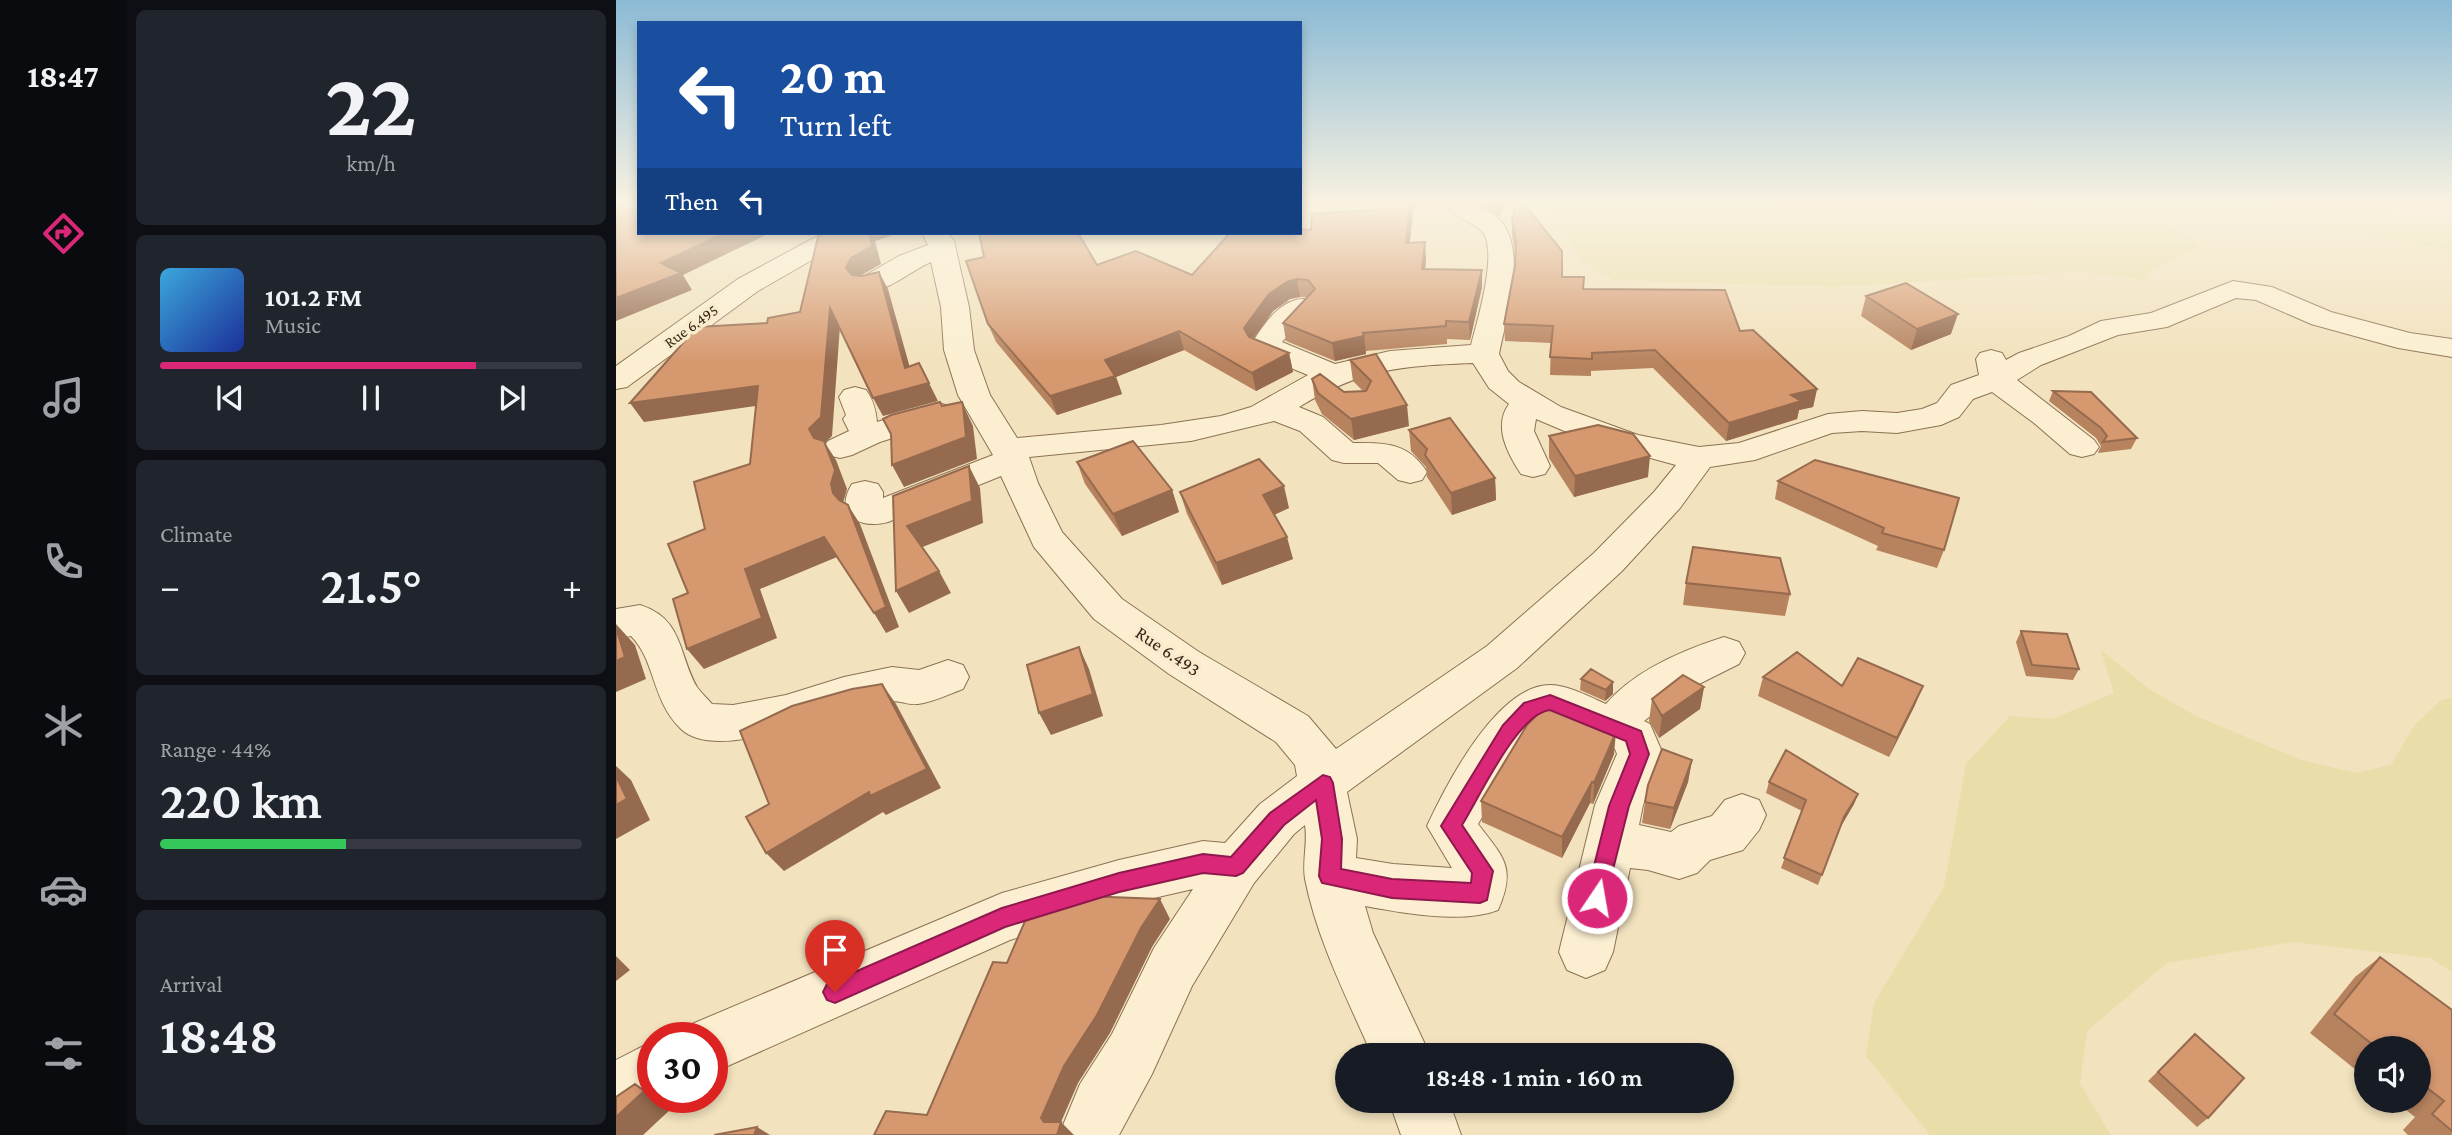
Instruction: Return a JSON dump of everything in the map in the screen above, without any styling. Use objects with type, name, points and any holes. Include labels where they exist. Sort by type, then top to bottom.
[{"type":"street","name":"Rue 6.495","points":[[616,380],[748,285],[798,257]]},
{"type":"street","points":[[872,284],[915,257]]},
{"type":"street","name":"Rue 6.493","points":[[941,257],[955,307],[959,350],[974,395],[1011,455],[1020,483],[1047,538],[1108,609],[1184,663],[1292,729],[1317,758],[1332,839],[1330,876],[1348,938],[1396,1043]]},
{"type":"street","points":[[1501,257],[1483,354],[1493,373],[1532,405],[1574,423],[1658,452],[1699,458],[1743,453],[1828,424],[1862,421],[1898,424],[1929,418],[1948,410],[1962,392],[1994,370],[2079,342],[2111,327],[2157,321],[2233,289],[2262,293],[2321,318],[2408,342],[2452,348]]},
{"type":"street","points":[[1301,306],[1273,331],[1265,347],[1285,351],[1332,376],[1356,404]]},
{"type":"street","points":[[865,492],[864,509],[868,513],[874,513],[977,475],[1011,455],[1054,442],[1155,437],[1230,422],[1270,410],[1332,376],[1390,360],[1483,354]]},
{"type":"street","points":[[1994,370],[2082,447]]},
{"type":"street","points":[[855,397],[862,415],[854,442],[981,403]]},
{"type":"street","points":[[1532,405],[1521,410],[1517,431],[1533,466]]},
{"type":"street","points":[[1270,410],[1306,419],[1344,453],[1386,453],[1410,472]]},
{"type":"street","points":[[1089,1135],[1101,1105],[1132,1054],[1173,967],[1236,867],[1277,819],[1323,783],[1502,657],[1608,562],[1667,500],[1699,458]]},
{"type":"street","points":[[616,624],[639,620],[659,639],[679,695],[697,718],[703,721],[733,723],[786,713],[892,684],[908,688],[921,687],[948,677]]},
{"type":"street","points":[[1614,726],[1634,702],[1661,681],[1724,653]]},
{"type":"street","points":[[1330,876],[1392,888],[1480,893],[1483,871],[1451,826],[1509,730],[1530,708],[1550,702],[1614,726],[1634,737],[1640,754],[1619,806],[1586,952]]},
{"type":"street","points":[[1609,844],[1648,848],[1679,857],[1696,841],[1726,835],[1742,815]]},
{"type":"street","points":[[728,1037],[1002,918],[1119,883],[1191,866],[1203,864],[1236,867]]},
{"type":"street","points":[[616,1095],[637,1081]]},
{"type":"street","points":[[1423,1113],[1431,1135]]},
{"type":"shaded area","points":[[1579,257],[2177,257],[2153,269],[2144,280],[2082,271],[1838,287],[1615,280],[1583,263]]},
{"type":"shaded area","points":[[2101,650],[2149,689],[2196,716],[2301,760],[2356,773],[2391,765],[2414,726],[2441,700],[2452,698],[2452,972],[2430,958],[2293,942],[2167,963],[2087,1031],[2080,1084],[2111,1135],[1930,1135],[1866,1056],[1874,1003],[1944,887],[1966,764],[2010,716],[2052,719],[2114,693]]},
{"type":"building","points":[[616,257],[674,257],[661,263],[681,273],[616,298]]},
{"type":"building","points":[[813,257],[853,257],[846,268],[852,275],[879,272],[905,368],[919,363],[929,383],[873,398],[830,308],[821,417],[809,429],[814,438],[824,441],[835,470],[831,484],[833,493],[848,505],[886,607],[874,613],[824,537],[745,569],[762,618],[687,649],[673,599],[688,593],[668,544],[705,529],[694,482],[750,464],[758,386],[630,403],[697,327],[767,323],[768,318],[800,312]]},
{"type":"building","points":[[984,257],[1092,257],[1097,265],[1119,257],[1150,257],[1192,275],[1208,257],[1423,257],[1422,269],[1482,270],[1469,322],[1446,321],[1446,326],[1363,333],[1364,336],[1332,343],[1283,323],[1315,289],[1308,280],[1297,279],[1269,294],[1244,328],[1249,337],[1289,353],[1252,373],[1179,331],[1105,360],[1115,376],[1050,396],[988,324],[966,261]]},
{"type":"building","points":[[1515,257],[1562,257],[1562,277],[1584,277],[1583,289],[1725,290],[1740,331],[1753,330],[1817,389],[1791,395],[1801,401],[1729,423],[1655,350],[1592,353],[1592,359],[1550,357],[1553,326],[1504,324]]},
{"type":"building","points":[[1906,283],[1958,314],[1917,329],[1866,296]]},
{"type":"building","points":[[1376,354],[1407,405],[1351,419],[1318,393],[1312,379],[1320,374],[1344,392],[1366,391],[1371,381],[1350,360]]},
{"type":"building","points":[[2053,391],[2091,392],[2137,438],[2103,442],[2107,436],[2101,428]]},
{"type":"building","points":[[940,402],[942,406],[962,402],[966,437],[892,465],[891,434],[883,419]]},
{"type":"building","points":[[1450,418],[1495,478],[1451,493],[1425,455],[1427,449],[1409,430]]},
{"type":"building","points":[[1598,425],[1633,434],[1650,456],[1575,476],[1549,436]]},
{"type":"building","points":[[1133,441],[1172,490],[1113,514],[1077,462]]},
{"type":"building","points":[[1259,459],[1284,486],[1263,495],[1287,537],[1216,563],[1180,492]]},
{"type":"building","points":[[1815,460],[1959,498],[1944,550],[1882,533],[1884,528],[1778,481]]},
{"type":"building","points":[[969,466],[972,501],[907,526],[939,571],[896,591],[893,496]]},
{"type":"building","points":[[1693,547],[1780,558],[1790,594],[1686,583]]},
{"type":"building","points":[[616,628],[625,657],[616,661]]},
{"type":"building","points":[[2021,631],[2067,634],[2079,669],[2032,665]]},
{"type":"building","points":[[1079,647],[1093,694],[1039,713],[1027,665]]},
{"type":"building","points":[[1797,652],[1842,686],[1858,658],[1923,686],[1897,738],[1763,677]]},
{"type":"building","points":[[1591,669],[1613,682],[1606,690],[1581,679]]},
{"type":"building","points":[[1683,675],[1704,687],[1662,716],[1652,699]]},
{"type":"building","points":[[882,684],[927,769],[870,796],[869,792],[766,853],[746,817],[769,804],[740,731],[792,706],[852,689]]},
{"type":"building","points":[[1551,700],[1611,727],[1616,732],[1594,783],[1592,782],[1562,837],[1481,801],[1527,725]]},
{"type":"building","points":[[1662,749],[1692,760],[1674,808],[1645,802],[1648,785]]},
{"type":"building","points":[[1786,750],[1858,794],[1844,817],[1822,875],[1784,858],[1806,800],[1769,782]]},
{"type":"building","points":[[616,776],[627,799],[616,805]]},
{"type":"building","points":[[1084,896],[1160,899],[1141,928],[1097,1015],[1064,1066],[1041,1118],[1044,1122],[1061,1122],[1057,1135],[874,1135],[886,1111],[927,1115],[993,962],[1007,963],[1028,914]]},
{"type":"building","points":[[2380,957],[2452,1010],[2452,1131],[2432,1114],[2444,1101],[2431,1091],[2431,1036],[2362,1036],[2334,1014]]},
{"type":"building","points":[[2195,1034],[2244,1078],[2208,1118],[2158,1072]]},
{"type":"building","points":[[635,1084],[637,1086],[637,1098],[616,1117],[616,1097]]},
{"type":"building","points":[[757,1127],[754,1135],[714,1135]]},
{"type":"route","points":[[835,992],[1002,918],[1119,883],[1203,864],[1236,867],[1277,819],[1323,783],[1332,839],[1330,876],[1392,888],[1480,893],[1483,871],[1451,826],[1509,730],[1530,708],[1550,702],[1614,726],[1634,737],[1640,754],[1619,806],[1597,898]]}]
